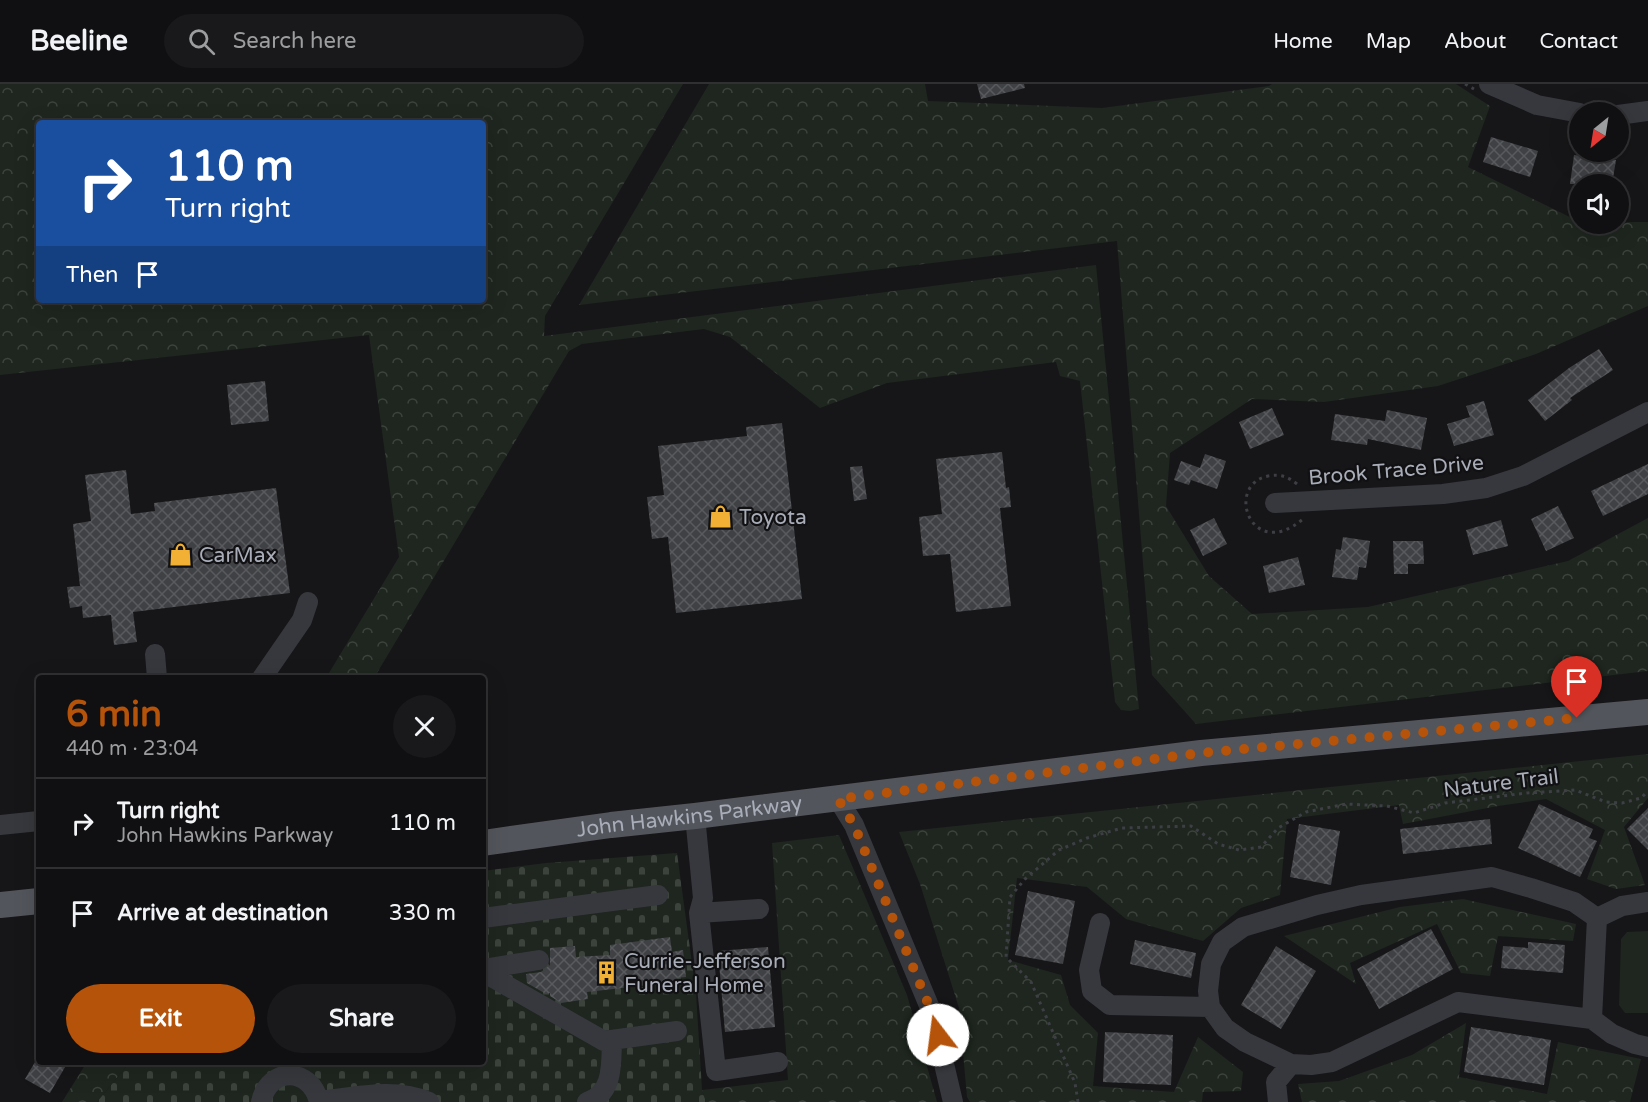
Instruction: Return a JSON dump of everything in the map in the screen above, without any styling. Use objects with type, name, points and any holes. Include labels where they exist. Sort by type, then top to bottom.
[{"type":"main road","name":"John Hawkins Parkway","points":[[486,843],[610,825],[1201,753],[1648,712]]},
{"type":"main road","points":[[0,905],[36,901]]},
{"type":"street","points":[[1489,84],[1537,105],[1569,111]]},
{"type":"street","points":[[1629,114],[1648,111]]},
{"type":"street","name":"Brook Trace Drive","points":[[1275,503],[1443,494],[1486,488],[1523,476],[1648,412]]},
{"type":"street","points":[[264,675],[302,620],[308,602]]},
{"type":"street","points":[[155,654],[157,675]]},
{"type":"street","points":[[838,799],[854,825],[932,1013],[953,1102]]},
{"type":"street","points":[[695,816],[703,898],[699,913],[716,1071],[778,1062]]},
{"type":"street","points":[[0,825],[36,821]]},
{"type":"street","points":[[1597,918],[1574,903],[1492,877],[1350,897],[1268,918],[1243,927],[1222,942],[1211,964],[1208,991],[1210,1007],[1225,1028],[1245,1042],[1291,1064],[1311,1065],[1332,1062],[1458,1002],[1592,1019],[1612,1034],[1648,1047]]},
{"type":"street","points":[[486,918],[658,895]]},
{"type":"street","points":[[1597,918],[1622,906],[1648,902]]},
{"type":"street","points":[[699,913],[759,909]]},
{"type":"street","points":[[1592,1019],[1597,918]]},
{"type":"street","points":[[1100,924],[1089,970],[1092,991],[1110,1005],[1210,1007]]},
{"type":"street","points":[[486,969],[539,960]]},
{"type":"street","points":[[486,972],[604,1041],[677,1031]]},
{"type":"street","points":[[587,1102],[597,1098],[609,1081],[612,1040]]},
{"type":"street","points":[[1278,1102],[1276,1082],[1291,1064]]},
{"type":"street","points":[[269,1065],[272,1082]]},
{"type":"street","points":[[306,1065],[308,1082]]},
{"type":"street","points":[[261,1102],[263,1093],[272,1082],[284,1076],[294,1075],[308,1082],[316,1092],[319,1102],[392,1094],[410,1095],[429,1102]]},
{"type":"path","name":"Nature Trail","points":[[1078,1102],[1075,1083],[1031,982],[1006,957],[1010,897],[1025,879],[1059,850],[1086,838],[1122,828],[1155,826],[1191,826],[1218,844],[1239,850],[1261,846],[1278,828],[1306,812],[1346,804],[1386,806],[1414,813],[1445,803],[1527,793],[1575,790],[1606,802],[1622,802],[1641,798],[1648,791]]},
{"type":"green space","points":[[0,84],[683,84],[545,316],[544,336],[1096,265],[1139,709],[1121,710],[1115,702],[1080,381],[1060,376],[1056,362],[887,383],[820,408],[730,337],[704,329],[582,344],[569,351],[376,675],[328,675],[399,557],[369,335],[0,375]]},
{"type":"green space","points":[[709,84],[925,84],[928,101],[1102,108],[1272,84],[1456,84],[1490,106],[1468,167],[1569,217],[1569,234],[1629,234],[1629,222],[1648,222],[1648,306],[1536,354],[1438,386],[1324,402],[1252,399],[1170,453],[1166,506],[1209,576],[1252,614],[1368,607],[1568,561],[1648,518],[1648,671],[1196,724],[1152,675],[1117,241],[579,305]]},
{"type":"green space","points":[[1648,754],[1648,798],[1624,827],[1645,885],[1616,889],[1587,879],[1605,830],[1546,799],[1403,824],[1399,805],[1287,819],[1280,895],[1241,908],[1203,941],[1126,919],[1087,887],[1017,878],[1008,960],[1061,975],[1070,1005],[1098,1033],[1093,1086],[1174,1092],[1198,1037],[1243,1072],[1241,1091],[1203,1092],[1202,1102],[970,1102],[967,1097],[959,1008],[920,884],[899,832]]},
{"type":"green space","points":[[839,835],[907,995],[937,1102],[706,1102],[702,1090],[788,1080],[772,843]]},
{"type":"green space","points":[[677,853],[696,993],[702,1090],[706,1102],[97,1102],[128,1065],[486,1065],[486,871],[546,863]]},
{"type":"green space","points":[[1463,899],[1576,924],[1573,941],[1498,936],[1490,976],[1461,973],[1437,924],[1350,963],[1356,984],[1284,936],[1400,907]]},
{"type":"green space","points":[[1648,931],[1648,1013],[1625,1013],[1619,1005],[1621,939],[1627,932]]},
{"type":"green space","points":[[1466,1023],[1459,1077],[1547,1094],[1558,1042],[1641,1059],[1630,1102],[1302,1102],[1298,1084],[1339,1081],[1412,1055]]},
{"type":"green space","points":[[85,1065],[128,1065],[97,1102],[62,1102]]},
{"type":"building","points":[[977,84],[1024,84],[1025,88],[981,99]]},
{"type":"building","points":[[1491,137],[1538,151],[1530,177],[1483,162]]},
{"type":"building","points":[[1573,162],[1616,162],[1614,174],[1571,174]]},
{"type":"building","points":[[1599,349],[1613,370],[1570,398],[1572,400],[1545,421],[1528,400],[1569,368]]},
{"type":"building","points":[[265,381],[269,421],[231,425],[227,385]]},
{"type":"building","points":[[1484,401],[1494,435],[1454,446],[1447,424],[1470,417],[1466,406]]},
{"type":"building","points":[[1272,408],[1284,435],[1250,449],[1239,422]]},
{"type":"building","points":[[1387,410],[1427,418],[1421,450],[1368,439],[1367,445],[1331,440],[1335,414],[1385,421]]},
{"type":"building","name":"Toyota","points":[[782,423],[802,599],[676,613],[668,537],[652,539],[647,497],[664,495],[658,446],[747,436],[746,427]]},
{"type":"building","points":[[1002,452],[1006,488],[1009,487],[1011,507],[1000,508],[1011,606],[956,612],[950,554],[923,556],[919,517],[942,514],[936,459]]},
{"type":"building","points":[[1205,454],[1226,461],[1217,489],[1191,480],[1189,485],[1174,480],[1181,461],[1200,468]]},
{"type":"building","points":[[1648,464],[1648,494],[1603,516],[1591,491]]},
{"type":"building","points":[[862,466],[867,499],[854,501],[850,467]]},
{"type":"building","name":"CarMax","points":[[126,470],[131,514],[155,511],[154,503],[276,488],[290,593],[133,612],[137,642],[114,645],[111,615],[83,618],[82,606],[70,608],[67,587],[80,586],[73,524],[91,521],[85,475]]},
{"type":"building","points":[[1558,506],[1574,538],[1546,551],[1531,519]]},
{"type":"building","points":[[1214,518],[1227,544],[1203,556],[1190,530]]},
{"type":"building","points":[[1501,520],[1508,546],[1473,555],[1466,530]]},
{"type":"building","points":[[1343,537],[1370,541],[1366,568],[1359,567],[1357,580],[1332,577],[1336,549],[1341,550]]},
{"type":"building","points":[[1393,541],[1423,541],[1424,564],[1408,564],[1408,574],[1394,574]]},
{"type":"building","points":[[1298,557],[1305,585],[1269,593],[1263,566]]},
{"type":"building","points":[[1539,804],[1593,829],[1589,838],[1597,841],[1580,877],[1518,848]]},
{"type":"building","points":[[1648,808],[1648,850],[1627,829]]},
{"type":"building","points":[[1490,819],[1492,844],[1403,854],[1400,829]]},
{"type":"building","points":[[1299,824],[1340,831],[1331,885],[1290,877]]},
{"type":"building","points":[[1028,891],[1075,901],[1063,964],[1015,955]]},
{"type":"building","points":[[1431,929],[1453,969],[1379,1009],[1357,969]]},
{"type":"building","name":"Currie-Jefferson Funeral Home","points":[[670,937],[672,952],[683,950],[686,977],[675,978],[675,982],[587,992],[588,999],[561,1003],[550,996],[550,993],[546,994],[527,983],[526,974],[541,972],[550,965],[550,948],[575,946],[576,957],[610,955],[610,945]]},
{"type":"building","points":[[1135,940],[1196,953],[1191,978],[1130,964]]},
{"type":"building","points":[[1528,942],[1565,945],[1563,973],[1501,968],[1503,946],[1528,948]]},
{"type":"building","points":[[1276,946],[1316,971],[1281,1029],[1241,1005]]},
{"type":"building","points":[[768,947],[775,1027],[725,1032],[718,951]]},
{"type":"building","points":[[1471,1027],[1551,1040],[1544,1085],[1464,1072]]},
{"type":"building","points":[[1105,1032],[1173,1035],[1171,1085],[1103,1082]]},
{"type":"building","points":[[35,1062],[36,1065],[66,1065],[50,1093],[25,1079]]},
{"type":"place","name":"Toyota","points":[[721,517]]},
{"type":"place","name":"CarMax","points":[[181,555]]},
{"type":"place","name":"Currie-Jefferson Funeral Home","points":[[606,973]]},
{"type":"route","points":[[938,1035],[932,1013],[854,825],[838,799],[1201,753],[1577,718]]}]
